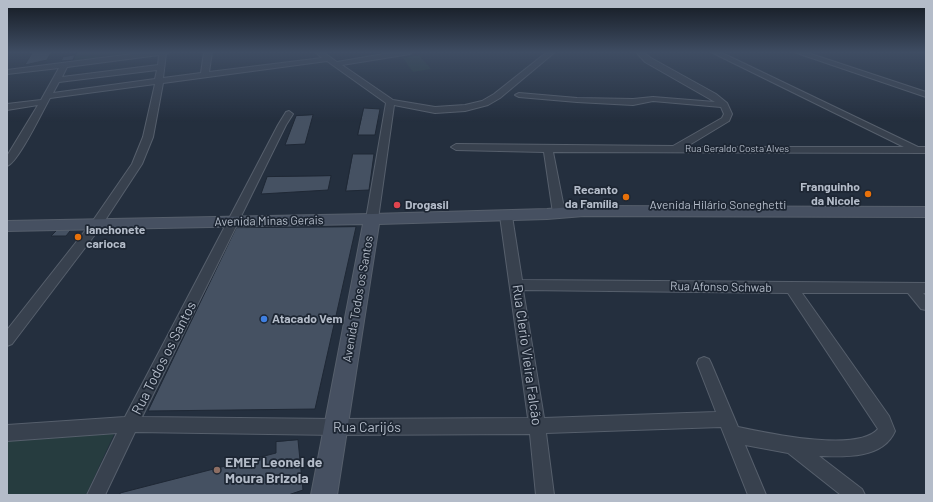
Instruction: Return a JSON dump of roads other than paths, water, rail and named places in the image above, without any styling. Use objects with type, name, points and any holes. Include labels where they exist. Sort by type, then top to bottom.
[{"type":"street","points":[[7,163],[17,150],[59,75]]},
{"type":"street","points":[[57,80],[94,75]]},
{"type":"street","points":[[7,340],[96,225],[137,164],[148,137],[160,75]]},
{"type":"street","points":[[7,107],[46,99],[210,75]]},
{"type":"street","points":[[351,75],[390,102],[435,110],[451,110],[477,106],[497,96],[523,75]]},
{"type":"street","points":[[674,149],[726,119],[728,114],[724,105],[713,96],[676,75]]},
{"type":"street","points":[[764,75],[922,150],[926,157]]},
{"type":"street","points":[[868,75],[926,95]]},
{"type":"street","points":[[519,95],[577,100],[633,102],[653,99],[724,105]]},
{"type":"street","name":"Avenida Todos os Santos","points":[[324,495],[372,219],[390,102]]},
{"type":"street","name":"Rua Todos os Santos","points":[[96,495],[130,424],[282,125],[290,114]]},
{"type":"street","name":"Rua Geraldo Costa Alves","points":[[456,147],[548,149],[922,150]]},
{"type":"street","points":[[548,149],[558,210]]},
{"type":"street","name":"Avenida Hilário Soneghetti","points":[[558,210],[879,208],[926,205]]},
{"type":"street","name":"Avenida Hilário Soneghetti","points":[[879,208],[926,212]]},
{"type":"street","name":"Avenida Minas Gerais","points":[[7,226],[506,216],[530,215],[558,210]]},
{"type":"street","name":"Rua Clerio Vieira Falcão","points":[[506,216],[537,426],[545,495]]},
{"type":"street","name":"Rua Afonso Schwab","points":[[517,285],[926,288]]},
{"type":"street","name":"Rua Carijós","points":[[7,434],[130,424],[336,427],[729,427],[792,446],[839,448],[868,445],[884,437],[887,431],[883,421],[792,288]]},
{"type":"street","points":[[911,288],[926,305]]},
{"type":"street","points":[[704,363],[757,495]]},
{"type":"street","points":[[792,446],[856,495]]},
{"type":"place","name":"Franguinho da Nicole","points":[[868,194]]},
{"type":"place","name":"Recanto da Família","points":[[626,197]]},
{"type":"place","name":"Drogasil","points":[[397,205]]},
{"type":"place","name":"lanchonete carioca","points":[[78,237]]},
{"type":"place","name":"Atacado Vem","points":[[264,319]]},
{"type":"place","name":"EMEF Leonel de Moura Brizola","points":[[217,470]]}]
